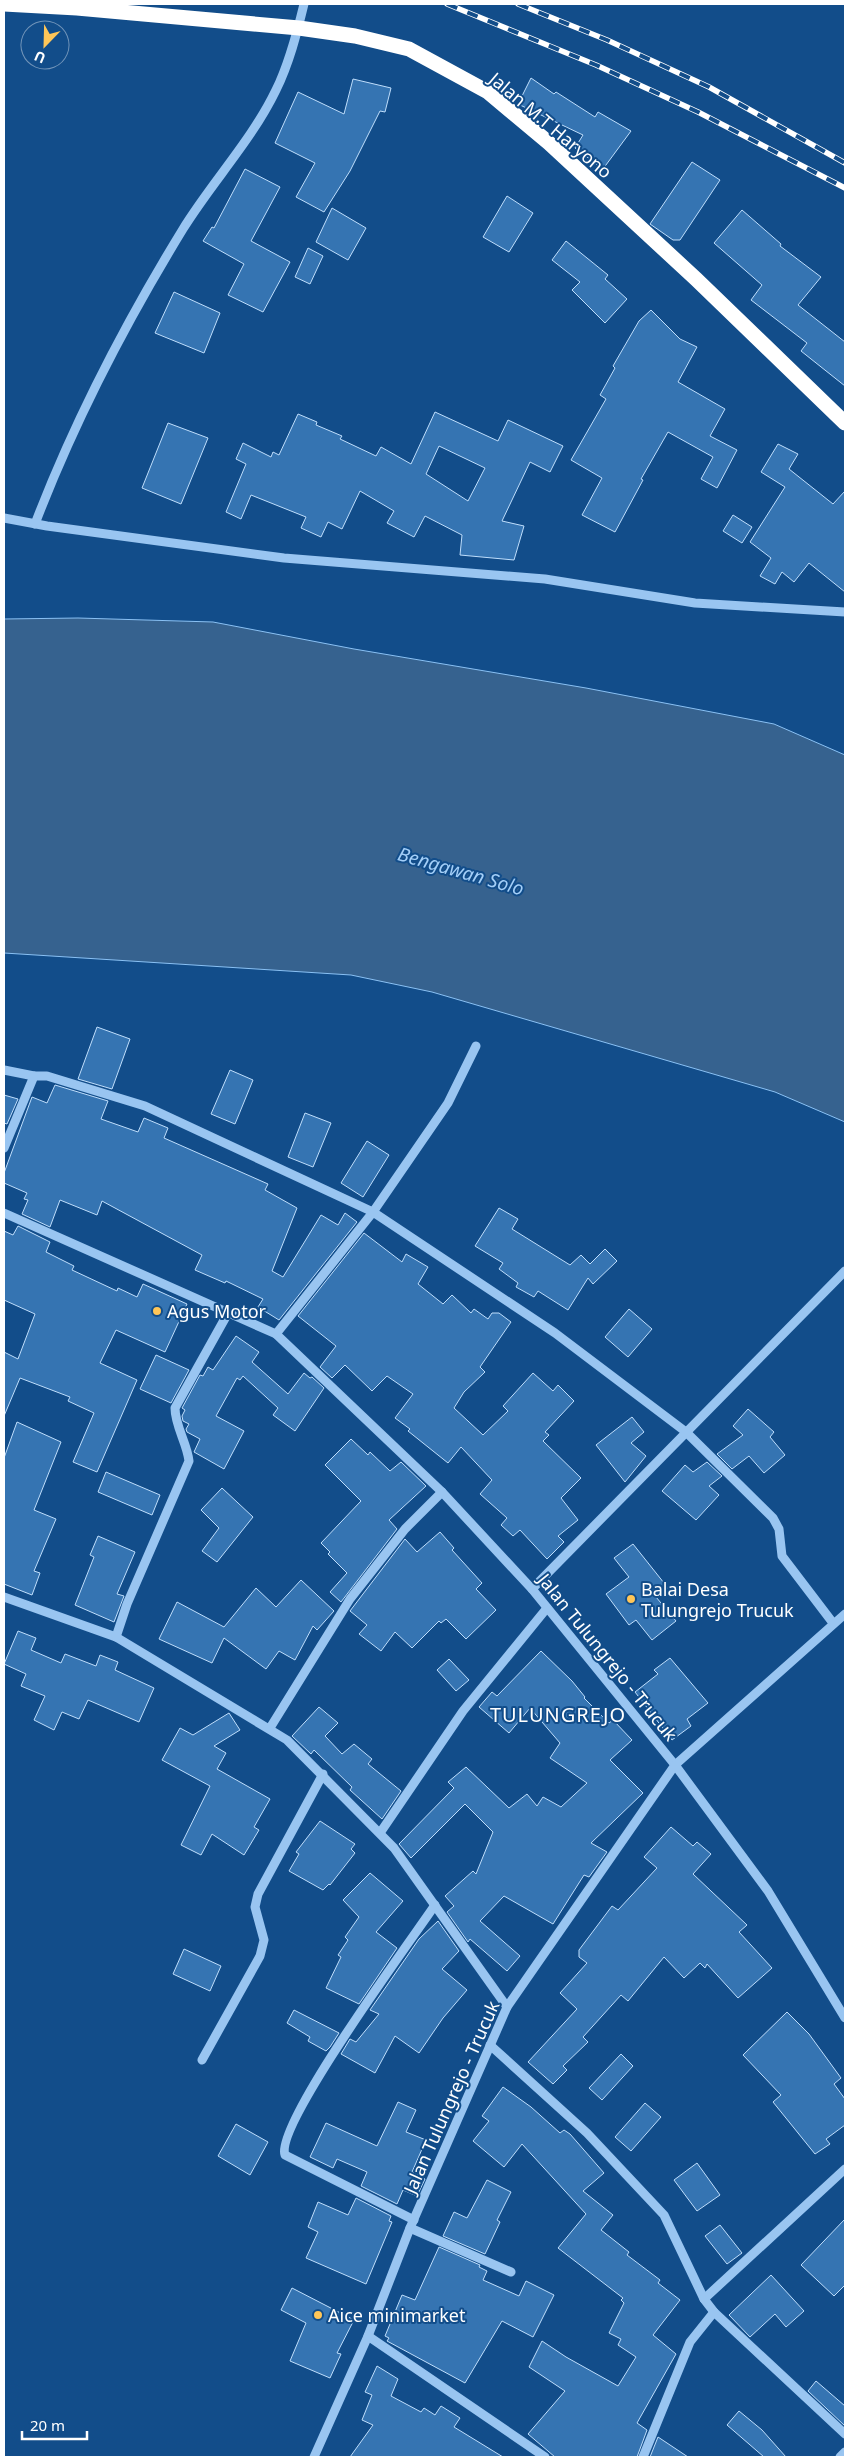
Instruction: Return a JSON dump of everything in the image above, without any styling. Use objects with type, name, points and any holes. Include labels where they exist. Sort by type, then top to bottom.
[{"type":"highway","name":"Jalan M.T Haryono","points":[[4,4],[77,8],[298,28],[355,36],[409,49],[488,92],[556,150],[845,423]]},
{"type":"street","points":[[35,524],[57,464],[130,322],[184,229],[252,130],[276,90],[298,28],[304,4]]},
{"type":"street","points":[[4,518],[35,524],[284,558],[545,579],[695,603],[845,612]]},
{"type":"street","points":[[276,1334],[373,1212],[448,1102],[476,1046]]},
{"type":"street","points":[[4,1070],[34,1076],[47,1076],[145,1106],[373,1212],[555,1333],[686,1432],[773,1518],[779,1529],[782,1556],[833,1623]]},
{"type":"street","points":[[4,1148],[34,1076]]},
{"type":"street","name":"Jalan Tulungrejo - Trucuk","points":[[4,1213],[276,1334],[442,1492],[532,1590],[675,1765],[507,2007],[412,2224],[368,2336],[314,2457]]},
{"type":"street","points":[[532,1590],[845,1271]]},
{"type":"street","points":[[116,1637],[127,1604],[189,1461],[188,1450],[175,1416],[175,1408],[228,1313]]},
{"type":"street","points":[[270,1728],[350,1599],[405,1529],[442,1492]]},
{"type":"street","points":[[4,1597],[116,1637],[270,1728],[287,1740],[323,1774],[394,1848],[507,2007]]},
{"type":"street","points":[[380,1833],[463,1711],[547,1608]]},
{"type":"street","points":[[845,1614],[675,1765],[768,1891],[845,2018]]},
{"type":"street","points":[[202,2060],[260,1956],[264,1940],[255,1907],[258,1894],[323,1774]]},
{"type":"street","points":[[435,1905],[326,2062],[291,2131],[284,2150],[286,2155],[412,2224],[512,2272]]},
{"type":"street","points":[[490,2045],[588,2133],[664,2215],[704,2299],[714,2312],[845,2434]]},
{"type":"street","points":[[704,2299],[845,2169]]},
{"type":"street","points":[[643,2457],[690,2342],[714,2312]]},
{"type":"street","points":[[368,2336],[545,2457]]},
{"type":"street","points":[[840,2457],[845,2452]]},
{"type":"water","name":"Bengawan Solo","points":[[78,618],[213,622],[354,649],[586,688],[774,724],[845,755],[845,1122],[775,1092],[432,992],[351,975],[4,953],[4,619]]},
{"type":"building","points":[[531,78],[554,94],[556,92],[595,117],[598,112],[631,131],[603,169],[575,148],[583,135],[518,104]]},
{"type":"building","points":[[353,79],[391,88],[385,112],[380,111],[350,171],[324,212],[296,197],[315,163],[275,143],[298,92],[344,114]]},
{"type":"building","points":[[692,162],[720,180],[680,240],[673,240],[650,224]]},
{"type":"building","points":[[245,169],[280,187],[251,241],[290,262],[263,312],[228,295],[244,264],[203,241],[212,227],[214,228]]},
{"type":"building","points":[[507,196],[533,213],[509,252],[483,237]]},
{"type":"building","points":[[332,208],[366,228],[348,260],[316,242]]},
{"type":"building","points":[[742,210],[781,244],[780,246],[821,277],[798,305],[845,342],[845,386],[801,351],[807,343],[751,300],[762,285],[714,243]]},
{"type":"building","points":[[566,241],[608,275],[605,279],[627,299],[605,323],[572,290],[580,282],[552,260]]},
{"type":"building","points":[[308,248],[323,256],[310,284],[295,277]]},
{"type":"building","points":[[174,292],[220,313],[204,353],[155,333]]},
{"type":"building","points":[[651,310],[680,339],[697,347],[678,382],[725,409],[710,436],[737,450],[717,488],[701,479],[713,457],[668,432],[641,479],[643,480],[615,532],[582,515],[602,478],[571,460],[606,399],[600,395],[615,368],[613,366],[639,321]]},
{"type":"building","points":[[435,412],[498,441],[508,420],[563,446],[550,472],[530,462],[502,521],[524,526],[514,560],[460,555],[462,535],[425,516],[414,537],[387,523],[394,511],[360,491],[342,529],[328,522],[321,537],[301,528],[306,517],[251,495],[241,519],[226,512],[246,464],[236,459],[243,443],[271,457],[273,452],[279,455],[298,414],[317,422],[316,425],[342,436],[340,439],[376,456],[381,447],[411,464]],"holes":[[[439,446],[485,468],[468,501],[426,474]]]},
{"type":"building","points":[[168,423],[208,438],[181,504],[142,488]]},
{"type":"building","points":[[778,444],[798,454],[789,469],[833,504],[845,491],[845,592],[809,563],[794,582],[782,572],[775,584],[760,576],[771,558],[750,542],[785,487],[761,472]]},
{"type":"building","points":[[733,515],[752,527],[742,543],[723,531]]},
{"type":"building","points":[[97,1027],[130,1039],[112,1089],[78,1079]]},
{"type":"building","points":[[230,1070],[253,1080],[235,1124],[211,1114]]},
{"type":"building","points":[[55,1085],[108,1101],[101,1119],[138,1132],[144,1118],[168,1128],[164,1138],[268,1184],[265,1190],[297,1208],[272,1271],[283,1277],[321,1215],[338,1225],[345,1213],[357,1222],[279,1320],[258,1307],[263,1299],[226,1281],[225,1283],[195,1270],[202,1255],[102,1201],[97,1215],[60,1200],[50,1227],[22,1214],[28,1200],[24,1199],[27,1193],[4,1183],[4,1173],[32,1097],[47,1103]]},
{"type":"building","points":[[4,1095],[18,1099],[7,1124],[4,1123]]},
{"type":"building","points":[[305,1113],[331,1123],[313,1167],[288,1157]]},
{"type":"building","points":[[367,1141],[389,1155],[363,1197],[341,1183]]},
{"type":"building","points":[[499,1208],[518,1219],[512,1229],[570,1265],[581,1255],[590,1264],[605,1249],[617,1261],[593,1284],[588,1278],[568,1310],[538,1291],[534,1297],[516,1287],[518,1283],[499,1269],[503,1263],[475,1246]]},
{"type":"building","points":[[18,1226],[50,1242],[46,1252],[74,1266],[72,1270],[117,1291],[118,1288],[137,1297],[143,1284],[187,1304],[165,1352],[116,1330],[100,1363],[137,1380],[97,1472],[73,1462],[94,1413],[68,1401],[70,1397],[20,1378],[4,1416],[4,1352],[18,1359],[35,1314],[4,1300],[4,1231],[13,1235]]},
{"type":"building","points":[[364,1233],[402,1262],[406,1254],[428,1267],[418,1284],[443,1304],[452,1295],[471,1313],[474,1309],[488,1319],[492,1313],[499,1313],[511,1322],[480,1367],[485,1372],[464,1392],[454,1408],[483,1435],[508,1411],[503,1406],[533,1373],[553,1391],[558,1385],[574,1401],[545,1432],[549,1435],[543,1441],[581,1478],[561,1498],[578,1520],[558,1536],[564,1542],[547,1559],[520,1530],[513,1536],[501,1525],[507,1518],[480,1494],[492,1480],[461,1447],[448,1463],[395,1418],[413,1394],[387,1376],[372,1391],[345,1365],[332,1378],[320,1367],[336,1346],[298,1316]]},
{"type":"building","points":[[629,1309],[652,1329],[628,1357],[605,1337]]},
{"type":"building","points":[[236,1336],[259,1352],[252,1362],[288,1394],[304,1373],[310,1378],[312,1377],[324,1388],[295,1431],[273,1415],[278,1408],[243,1376],[240,1380],[237,1378],[216,1416],[244,1431],[224,1469],[194,1452],[200,1439],[187,1432],[186,1429],[189,1424],[183,1421],[182,1416],[185,1410],[182,1408],[200,1375],[203,1376],[208,1367],[213,1370]]},
{"type":"building","points":[[156,1355],[189,1370],[171,1403],[140,1389]]},
{"type":"building","points":[[748,1409],[774,1432],[770,1437],[785,1455],[764,1473],[749,1456],[732,1469],[717,1454],[743,1435],[733,1426]]},
{"type":"building","points":[[632,1417],[644,1432],[631,1443],[646,1456],[625,1482],[596,1445]]},
{"type":"building","points":[[17,1422],[61,1442],[34,1510],[56,1519],[34,1571],[40,1573],[32,1595],[4,1584],[4,1458]]},
{"type":"building","points":[[351,1439],[368,1455],[370,1452],[390,1471],[401,1462],[426,1486],[389,1520],[397,1529],[341,1602],[330,1592],[347,1573],[328,1554],[330,1552],[321,1543],[361,1501],[325,1465]]},
{"type":"building","points":[[707,1462],[722,1476],[709,1486],[719,1495],[696,1520],[662,1491],[685,1465],[693,1472]]},
{"type":"building","points":[[106,1472],[160,1495],[152,1515],[98,1492]]},
{"type":"building","points":[[222,1488],[253,1517],[217,1562],[202,1551],[219,1528],[201,1510]]},
{"type":"building","points":[[440,1532],[454,1548],[452,1550],[482,1583],[476,1589],[496,1610],[466,1639],[446,1619],[441,1623],[439,1621],[412,1648],[395,1632],[381,1651],[359,1634],[367,1625],[350,1611],[405,1539],[417,1552]]},
{"type":"building","points":[[98,1536],[135,1552],[117,1594],[124,1596],[114,1622],[75,1605],[94,1557],[90,1555]]},
{"type":"building","points":[[633,1544],[668,1588],[656,1597],[676,1621],[652,1640],[636,1620],[629,1625],[606,1594],[629,1577],[614,1558]]},
{"type":"building","points":[[301,1580],[334,1611],[317,1630],[313,1626],[295,1660],[279,1651],[266,1669],[224,1638],[212,1663],[159,1639],[177,1602],[224,1627],[256,1588],[276,1607]]},
{"type":"building","points":[[18,1631],[36,1638],[31,1650],[61,1663],[65,1654],[96,1666],[100,1655],[118,1662],[115,1670],[154,1688],[139,1722],[88,1700],[79,1719],[62,1712],[54,1730],[34,1720],[45,1696],[21,1686],[26,1674],[4,1664]]},
{"type":"building","points":[[541,1651],[572,1681],[584,1698],[609,1723],[613,1720],[632,1740],[610,1760],[643,1793],[591,1843],[607,1852],[589,1877],[584,1875],[553,1924],[504,1896],[480,1921],[520,1956],[507,1971],[470,1939],[468,1942],[447,1912],[454,1906],[445,1896],[473,1871],[476,1874],[493,1832],[465,1804],[411,1858],[399,1844],[454,1788],[448,1782],[466,1767],[509,1808],[527,1794],[537,1806],[543,1797],[561,1807],[587,1783],[550,1758],[560,1743],[530,1708],[509,1733],[479,1707],[492,1692],[497,1696]]},
{"type":"building","points":[[670,1658],[708,1703],[687,1719],[691,1726],[672,1740],[635,1692],[658,1674],[654,1670]]},
{"type":"building","points":[[449,1659],[469,1680],[456,1691],[437,1670]]},
{"type":"building","points":[[319,1707],[338,1723],[325,1736],[342,1754],[354,1744],[372,1759],[368,1764],[401,1791],[382,1819],[350,1790],[352,1787],[314,1750],[311,1754],[292,1736]]},
{"type":"building","points":[[229,1713],[240,1730],[214,1746],[226,1753],[217,1769],[270,1799],[254,1827],[259,1830],[244,1855],[212,1834],[201,1855],[181,1845],[210,1786],[162,1760],[180,1728],[193,1735]]},
{"type":"building","points":[[320,1821],[355,1844],[351,1849],[355,1853],[330,1885],[323,1890],[289,1871],[299,1854],[296,1852]]},
{"type":"building","points":[[671,1827],[693,1846],[697,1842],[711,1854],[693,1874],[747,1925],[739,1932],[772,1968],[738,1998],[707,1964],[705,1968],[700,1963],[684,1978],[664,1957],[628,2001],[621,1995],[583,2037],[588,2042],[563,2066],[567,2070],[553,2084],[528,2062],[577,2009],[560,1993],[587,1963],[579,1957],[579,1950],[612,1906],[618,1910],[657,1868],[644,1857]]},
{"type":"building","points":[[370,1873],[403,1901],[376,1932],[397,1948],[359,2004],[326,1988],[341,1957],[338,1955],[348,1940],[345,1937],[359,1917],[343,1900]]},
{"type":"building","points":[[438,1921],[459,1951],[442,1969],[467,1990],[443,2018],[419,2053],[395,2036],[375,2073],[341,2054],[350,2039],[356,2042],[379,2014],[370,2010],[419,1939]]},
{"type":"building","points":[[184,1949],[221,1966],[210,1991],[173,1974]]},
{"type":"building","points":[[294,2010],[339,2033],[326,2051],[308,2041],[310,2037],[287,2023]]},
{"type":"building","points":[[787,2012],[809,2034],[841,2078],[834,2084],[845,2099],[845,2125],[826,2139],[830,2144],[815,2154],[773,2102],[781,2095],[743,2055]]},
{"type":"building","points":[[621,2054],[633,2066],[602,2100],[589,2088]]},
{"type":"building","points":[[503,2087],[531,2107],[560,2133],[564,2130],[570,2134],[604,2173],[583,2191],[613,2215],[601,2230],[629,2252],[627,2255],[660,2280],[658,2283],[680,2300],[653,2335],[676,2354],[637,2423],[647,2430],[637,2457],[555,2457],[528,2434],[565,2391],[529,2367],[542,2341],[566,2357],[618,2386],[636,2357],[618,2345],[621,2339],[609,2333],[624,2303],[621,2300],[623,2298],[558,2248],[586,2214],[522,2144],[504,2167],[473,2141],[489,2121],[482,2116]]},
{"type":"building","points":[[398,2102],[416,2110],[406,2132],[426,2140],[412,2172],[425,2179],[417,2196],[403,2190],[397,2204],[361,2186],[367,2172],[337,2159],[333,2168],[310,2157],[326,2123],[377,2146]]},
{"type":"building","points":[[645,2103],[661,2117],[631,2151],[615,2137]]},
{"type":"building","points":[[236,2124],[268,2142],[250,2175],[218,2156]]},
{"type":"building","points":[[697,2163],[720,2195],[697,2211],[674,2180]]},
{"type":"building","points":[[487,2180],[511,2192],[497,2220],[500,2222],[485,2254],[443,2236],[454,2212],[467,2218]]},
{"type":"building","points":[[356,2198],[391,2216],[389,2221],[392,2222],[366,2284],[306,2258],[318,2232],[308,2227],[318,2202],[348,2215]]},
{"type":"building","points":[[845,2219],[845,2285],[834,2296],[801,2265]]},
{"type":"building","points":[[720,2225],[742,2253],[727,2264],[705,2236]]},
{"type":"building","points":[[439,2247],[480,2265],[479,2267],[487,2271],[483,2280],[519,2296],[526,2281],[554,2295],[533,2337],[502,2321],[465,2383],[387,2341],[389,2338],[385,2336],[402,2295],[415,2300]]},
{"type":"building","points":[[771,2275],[804,2311],[786,2327],[775,2314],[750,2337],[729,2315]]},
{"type":"building","points":[[292,2288],[354,2320],[337,2353],[341,2354],[330,2378],[290,2361],[306,2323],[281,2310]]},
{"type":"building","points":[[377,2366],[398,2379],[391,2396],[421,2412],[424,2408],[435,2415],[441,2406],[460,2418],[454,2427],[503,2457],[350,2457],[373,2425],[362,2420],[372,2395],[365,2392]]},
{"type":"building","points":[[816,2381],[845,2406],[845,2426],[808,2391]]},
{"type":"building","points":[[739,2411],[762,2430],[786,2457],[764,2457],[727,2425]]},
{"type":"building","points":[[658,2437],[688,2457],[650,2457]]},
{"type":"railway","points":[[447,4],[596,65],[698,112],[845,188]]},
{"type":"railway","points":[[518,4],[607,40],[709,87],[845,163]]},
{"type":"place","name":"Agus Motor","points":[[157,1311]]},
{"type":"place","name":"Balai Desa Tulungrejo Trucuk","points":[[631,1599]]},
{"type":"place","name":"Aice minimarket","points":[[318,2315]]},
{"type":"district","name":"TULUNGREJO","points":[[558,1714]]}]
